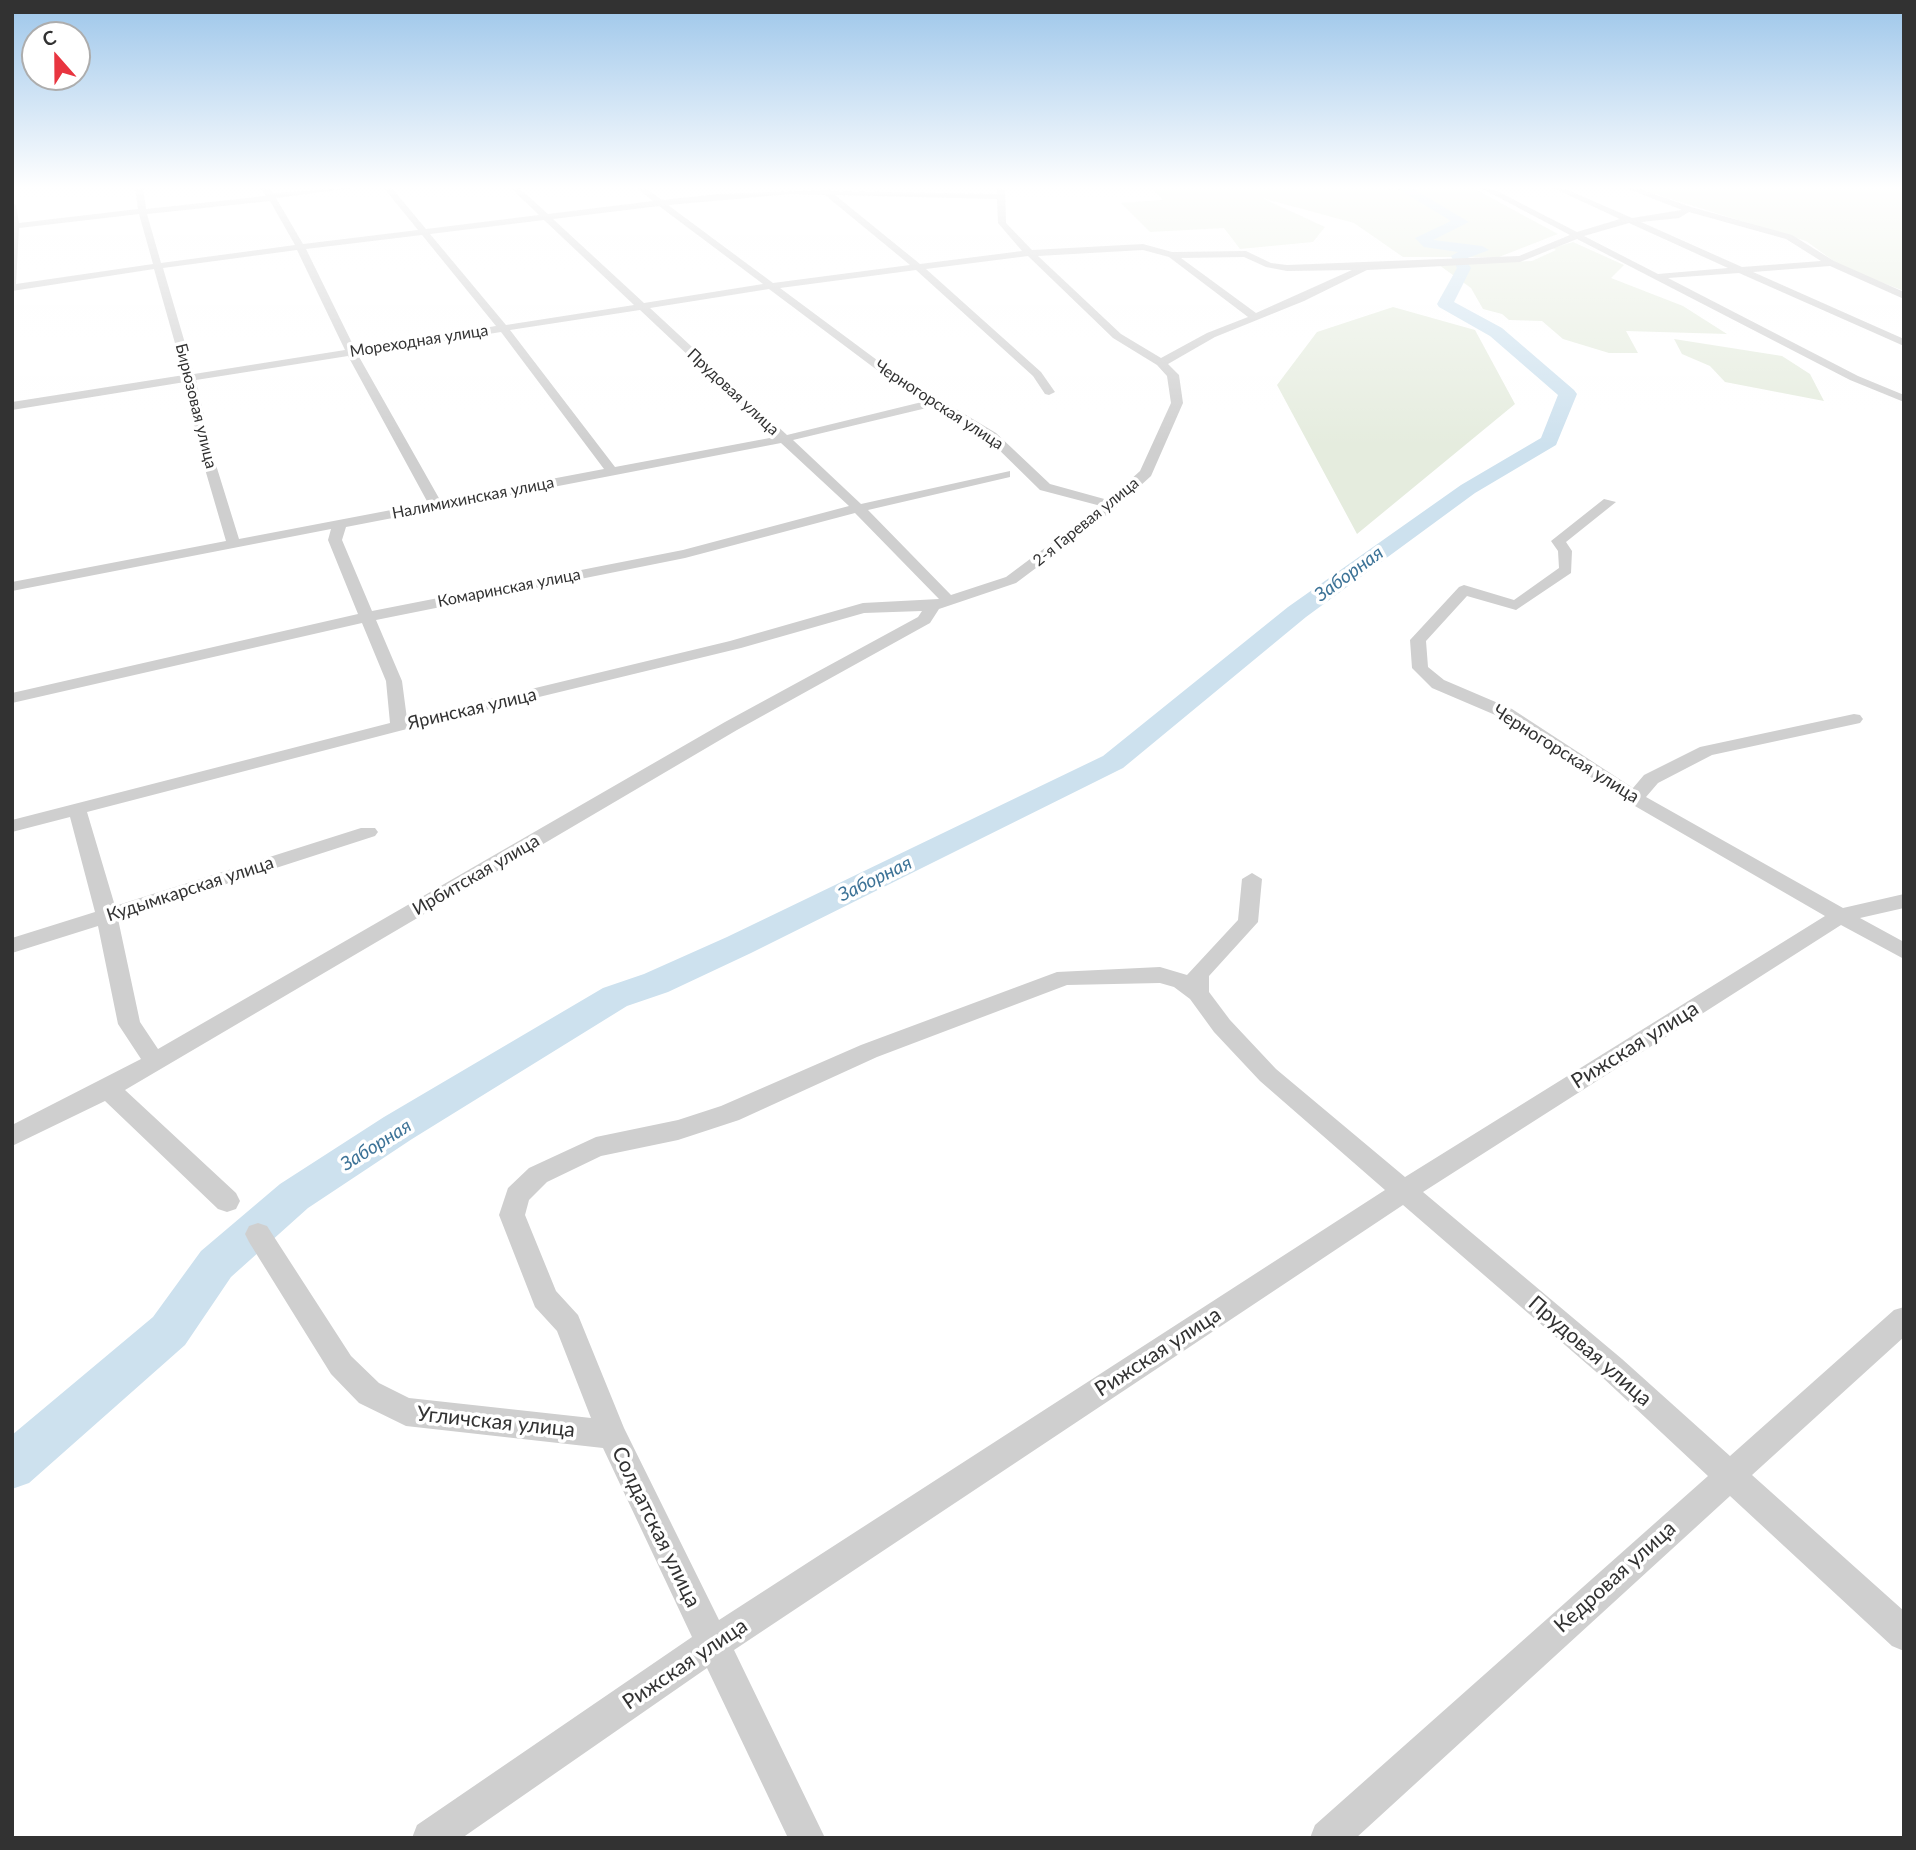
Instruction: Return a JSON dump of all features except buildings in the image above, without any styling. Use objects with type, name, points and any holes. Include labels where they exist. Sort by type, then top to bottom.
[{"type":"street","points":[[12,288],[106,273]]},
{"type":"street","name":"Бирюзовая улица","points":[[160,273],[191,377],[206,452],[234,544]]},
{"type":"street","points":[[314,273],[351,352],[436,505]]},
{"type":"street","points":[[457,273],[503,328],[612,471]]},
{"type":"street","name":"Прудовая улица","points":[[605,273],[858,508],[941,603]]},
{"type":"street","name":"Черногорская улица","points":[[754,273],[933,403],[992,436],[1045,487],[1111,505]]},
{"type":"street","name":"Мореходная улица","points":[[12,406],[858,273]]},
{"type":"street","points":[[925,273],[1037,374],[1049,392]]},
{"type":"street","points":[[1053,273],[1117,336],[1161,363],[1211,335],[1352,273]]},
{"type":"street","points":[[1195,273],[1241,309],[1256,317]]},
{"type":"street","points":[[1654,273],[1854,378],[1904,399]]},
{"type":"street","points":[[1660,276],[1704,273]]},
{"type":"street","points":[[1747,273],[1904,343]]},
{"type":"street","points":[[1854,273],[1904,296]]},
{"type":"street","name":"2-я Гаревая улица","points":[[941,603],[1011,580],[1111,505],[1146,473],[1177,403],[1173,375],[1161,363]]},
{"type":"street","name":"Налимихинская улица","points":[[12,587],[785,439],[870,415],[933,403]]},
{"type":"street","name":"Комаринская улица","points":[[12,698],[424,604],[685,554],[858,508],[1005,474]]},
{"type":"street","name":"Черногорская улица","points":[[1609,502],[1558,541],[1565,551],[1566,570],[1516,605],[1464,590],[1418,640],[1420,668],[1438,684],[1506,713],[1635,798],[1904,952]]},
{"type":"street","points":[[340,524],[335,540],[394,681],[399,726]]},
{"type":"street","name":"Яринская улица","points":[[12,826],[399,726],[735,645],[863,608],[941,603]]},
{"type":"street","name":"Ирбитская улица","points":[[12,1136],[108,1089],[731,726],[923,620],[941,603]]},
{"type":"street","points":[[1635,798],[1651,779],[1706,751],[1854,719]]},
{"type":"street","points":[[77,809],[107,916],[129,1024],[155,1062]]},
{"type":"street","name":"Кудымкарская улица","points":[[12,946],[368,832]]},
{"type":"street","points":[[1198,993],[1198,974],[1248,922],[1252,879]]},
{"type":"street","name":"Рижская улица","points":[[430,1838],[712,1644],[1402,1192],[1841,915],[1904,901]]},
{"type":"street","name":"Солдатская улица","points":[[807,1838],[612,1435],[568,1324],[545,1298],[512,1215],[517,1195],[538,1175],[596,1147],[678,1130],[730,1113],[869,1051],[1040,984],[1065,977],[1160,975],[1182,981],[1198,993]]},
{"type":"street","name":"Прудовая улица","points":[[1198,993],[1222,1026],[1268,1075],[1402,1192],[1612,1368],[1904,1634]]},
{"type":"street","points":[[108,1089],[228,1201]]},
{"type":"street","name":"Угличская улица","points":[[258,1234],[341,1365],[369,1393],[407,1412],[612,1435]]},
{"type":"street","name":"Кедровая улица","points":[[1328,1838],[1729,1473],[1904,1318]]},
{"type":"shaded area","points":[[1451,273],[1616,273],[1611,278],[1683,306],[1727,334],[1626,331],[1638,353],[1609,353],[1563,339],[1542,321],[1509,320],[1502,314],[1483,309],[1471,288]]},
{"type":"shaded area","points":[[1858,273],[1904,273],[1904,291]]},
{"type":"shaded area","points":[[1393,307],[1475,330],[1515,404],[1357,534],[1277,385],[1317,332]]},
{"type":"shaded area","points":[[1674,339],[1782,356],[1810,374],[1824,401],[1725,382],[1710,366],[1682,354]]},
{"type":"waterway","name":"Заборная","points":[[12,1466],[169,1331],[216,1264],[294,1196],[398,1128],[615,997],[656,983],[739,945],[1113,762],[1297,612],[1468,489],[1549,441],[1568,394],[1496,332],[1445,304],[1461,273]]}]
